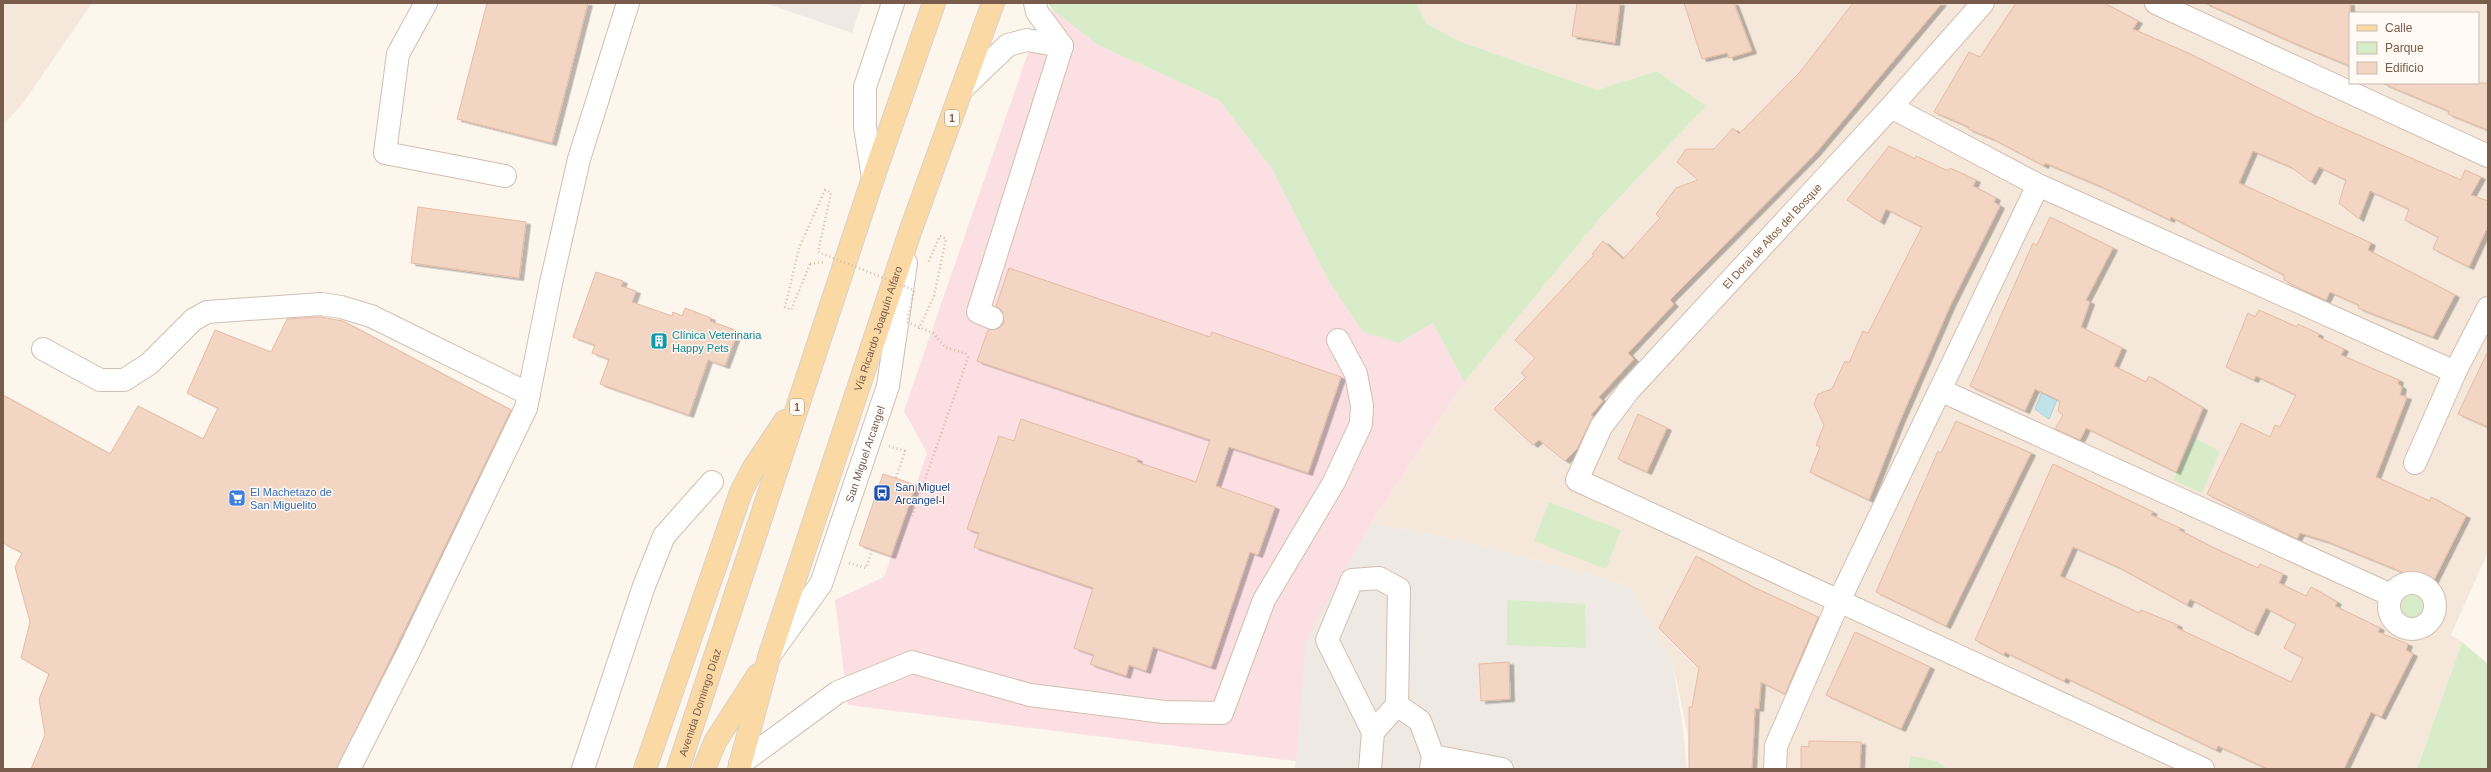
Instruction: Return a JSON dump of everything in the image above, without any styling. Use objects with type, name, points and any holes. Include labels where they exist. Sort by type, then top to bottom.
[{"type":"main road","name":"1","points":[[800,400],[873,178],[934,3]]},
{"type":"main road","name":"Vía Ricardo Joaquín Alfaro","points":[[769,657],[910,232],[964,87],[993,3]]},
{"type":"main road","name":"Avenida Domingo Díaz","points":[[678,769],[800,400]]},
{"type":"main road","points":[[645,769],[741,492],[753,469],[800,400]]},
{"type":"main road","points":[[740,767],[769,657]]},
{"type":"main road","points":[[704,769],[716,742],[769,657]]},
{"type":"street","points":[[426,3],[398,54],[385,154],[505,176]]},
{"type":"street","points":[[349,769],[408,653],[526,408],[579,159],[628,3]]},
{"type":"street","points":[[873,178],[865,127],[865,87],[893,3]]},
{"type":"street","points":[[1035,3],[1037,12],[1062,46]]},
{"type":"street","name":"El Doral de Altos del Bosque","points":[[1839,601],[1577,480],[1601,427],[1629,390],[1891,107],[1983,3]]},
{"type":"street","points":[[2156,3],[2488,156]]},
{"type":"street","points":[[964,87],[1008,46],[1027,40],[1062,46]]},
{"type":"street","points":[[992,318],[978,312],[1062,46]]},
{"type":"street","points":[[1891,107],[2038,186],[2455,372]]},
{"type":"street","points":[[1775,769],[1776,746],[1839,601],[2038,186]]},
{"type":"street","name":"San Miguel Arcangel","points":[[769,657],[812,600],[821,584],[888,386],[910,232]]},
{"type":"street","points":[[43,349],[100,380],[124,380],[149,364],[193,320],[207,312],[321,304],[371,316],[528,394]]},
{"type":"street","points":[[2415,463],[2455,372],[2488,308]]},
{"type":"street","points":[[740,767],[838,692],[912,662],[1030,695],[1164,712],[1222,713],[1264,600],[1334,482],[1361,424],[1362,406],[1356,374],[1338,340]]},
{"type":"street","points":[[1940,390],[2391,595]]},
{"type":"street","points":[[584,769],[644,586],[664,536],[712,482]]},
{"type":"street","points":[[1370,769],[1373,732],[1328,640],[1352,580],[1379,578],[1399,589],[1397,705],[1373,732]]},
{"type":"street","points":[[1839,601],[2204,769]]},
{"type":"street","points":[[1397,705],[1420,721],[1432,763],[1502,769]]},
{"type":"path","points":[[810,264],[791,310],[785,307],[799,248],[825,190],[831,193],[818,252],[914,290]]},
{"type":"path","points":[[915,335],[924,322],[934,296],[946,239],[940,236],[924,270]]},
{"type":"path","points":[[912,516],[969,355],[946,347],[932,333],[907,322],[914,290],[918,283]]},
{"type":"path","points":[[870,440],[905,451],[896,478]]},
{"type":"path","points":[[830,557],[866,568],[872,550]]},
{"type":"shaded area","points":[[3,3],[92,3],[23,103],[3,125]]},
{"type":"shaded area","points":[[765,3],[862,3],[852,33]]},
{"type":"shaded area","points":[[1379,3],[2488,3],[2488,552],[2451,635],[2462,642],[2417,769],[1948,769],[1937,761],[1912,757],[1908,769],[1689,769],[1688,736],[1673,664],[1630,586],[1474,543],[1371,523],[1464,382],[1600,218],[1706,106],[1657,71],[1597,90],[1459,41],[1426,23]]},
{"type":"shaded area","points":[[1053,10],[1098,45],[1219,100],[1272,169],[1328,280],[1399,343],[1433,323],[1464,382],[1371,523],[1306,641],[1296,761],[848,705],[835,600],[884,577],[927,453],[904,411],[1027,56]]},
{"type":"shaded area","points":[[1371,523],[1474,543],[1630,586],[1673,664],[1684,736],[1687,769],[1295,769],[1305,641]]},
{"type":"green space","points":[[1048,3],[1416,3],[1426,23],[1459,41],[1597,90],[1657,71],[1706,106],[1600,218],[1464,382],[1433,323],[1399,343],[1363,332],[1328,280],[1272,169],[1219,100],[1098,45],[1053,10]]},
{"type":"green space","points":[[2194,438],[2220,451],[2202,493],[2173,480]]},
{"type":"green space","points":[[1549,502],[1621,530],[1606,569],[1534,541]]},
{"type":"green space","points":[[2411,591],[2422,595],[2426,606],[2422,617],[2411,621],[2400,617],[2396,606],[2400,595]]},
{"type":"green space","points":[[1507,600],[1585,604],[1586,648],[1507,645]]},
{"type":"green space","points":[[2462,642],[2488,664],[2488,769],[2417,769]]},
{"type":"green space","points":[[1911,756],[1937,761],[1948,769],[1908,769]]},
{"type":"water","points":[[2042,392],[2057,400],[2049,419],[2035,409]]},
{"type":"building","points":[[487,3],[588,3],[552,143],[457,119]]},
{"type":"building","points":[[1577,3],[1620,3],[1615,43],[1572,36]]},
{"type":"building","points":[[1684,3],[1734,3],[1752,51],[1729,58],[1727,53],[1702,59]]},
{"type":"building","points":[[1853,3],[1942,3],[1815,154],[1670,300],[1674,304],[1628,353],[1634,359],[1599,397],[1603,401],[1591,415],[1593,416],[1577,449],[1565,461],[1539,440],[1533,445],[1494,409],[1526,377],[1521,373],[1535,358],[1515,340],[1594,255],[1592,254],[1603,241],[1623,259],[1660,218],[1656,214],[1676,188],[1698,180],[1677,162],[1686,149],[1714,149],[1733,128],[1739,134],[1800,72]]},
{"type":"building","points":[[2016,3],[2104,3],[2138,21],[2133,29],[2188,53],[2313,115],[2461,180],[2465,170],[2481,177],[2471,195],[2488,201],[2488,226],[2469,267],[2433,249],[2438,237],[2405,220],[2409,209],[2370,191],[2359,219],[2339,203],[2346,180],[2319,167],[2311,182],[2291,167],[2253,151],[2239,183],[2371,243],[2368,250],[2455,295],[2433,337],[2358,308],[2359,305],[2330,292],[2326,300],[2301,289],[2284,280],[2284,275],[2171,217],[2170,220],[2100,186],[2045,163],[2044,166],[1993,139],[1968,129],[1969,127],[1934,112],[1969,52],[1980,57]]},
{"type":"building","points":[[2205,3],[2350,3],[2349,66],[2294,43]]},
{"type":"building","points":[[2488,83],[2488,130],[2448,114],[2449,111],[2384,84],[2479,84]]},
{"type":"building","points":[[1889,146],[1915,159],[1916,156],[1948,171],[1950,168],[1976,180],[1973,186],[1996,198],[1994,202],[2000,206],[1951,304],[1900,421],[1869,500],[1810,472],[1820,447],[1816,445],[1824,425],[1814,404],[1818,394],[1832,389],[1845,361],[1849,363],[1863,331],[1868,333],[1922,227],[1886,209],[1880,222],[1847,200]]},
{"type":"building","points":[[418,207],[526,222],[519,278],[411,263]]},
{"type":"building","points":[[2050,217],[2113,248],[2086,300],[2090,302],[2081,327],[2122,348],[2114,366],[2146,382],[2149,376],[2203,408],[2176,472],[2086,428],[2080,440],[2055,429],[2063,415],[2058,411],[2060,401],[2035,389],[2025,411],[1970,386],[2033,243],[2037,245]]},
{"type":"building","points":[[1009,268],[1210,337],[1212,332],[1341,377],[1308,473],[1229,447],[1216,486],[1275,507],[1258,555],[1250,552],[1211,667],[1153,647],[1146,671],[1129,665],[1126,676],[1090,664],[1094,655],[1074,648],[1093,588],[974,547],[979,533],[967,529],[999,436],[1014,441],[1021,419],[1138,459],[1137,462],[1196,482],[1210,440],[977,361],[988,330],[999,328],[1004,323],[1002,311],[996,306]]},
{"type":"building","name":"Clínica Veterinaria Happy Pets","points":[[596,272],[623,281],[621,286],[636,291],[632,302],[672,316],[673,312],[682,316],[685,308],[711,318],[710,321],[738,331],[725,366],[708,360],[689,415],[600,384],[609,359],[592,353],[595,345],[573,337]]},
{"type":"building","points":[[2259,310],[2297,327],[2298,324],[2319,334],[2318,337],[2344,349],[2341,355],[2399,380],[2398,384],[2402,387],[2400,395],[2407,397],[2376,477],[2430,501],[2431,497],[2466,516],[2432,584],[2326,541],[2300,533],[2297,539],[2207,494],[2241,423],[2270,437],[2275,425],[2280,427],[2296,395],[2256,376],[2254,380],[2226,367],[2248,313],[2255,317]]},
{"type":"building","name":"El Machetazo de San Miguelito","points":[[320,317],[343,321],[511,410],[337,769],[31,769],[45,735],[39,699],[49,674],[21,658],[30,622],[15,567],[22,553],[3,543],[3,395],[110,454],[138,406],[203,439],[218,408],[187,393],[215,330],[271,352],[287,319]]},
{"type":"building","points":[[2488,351],[2488,427],[2458,414]]},
{"type":"building","points":[[1638,414],[1667,428],[1647,472],[1618,459]]},
{"type":"building","points":[[1956,421],[2031,453],[1946,626],[1876,592],[1938,451],[1941,453]]},
{"type":"building","points":[[2053,464],[2153,512],[2151,515],[2180,528],[2179,530],[2214,548],[2258,568],[2260,564],[2283,574],[2279,583],[2306,596],[2311,587],[2337,602],[2335,606],[2380,628],[2378,632],[2408,644],[2406,650],[2413,654],[2381,717],[2371,712],[2344,769],[2268,769],[2218,746],[2216,750],[2066,678],[2064,681],[2005,652],[2004,655],[1975,640]],"holes":[[[2073,547],[2118,567],[2187,605],[2190,599],[2254,633],[2266,608],[2296,624],[2284,648],[2303,658],[2291,682],[2177,628],[2178,625],[2141,610],[2139,613],[2060,576]]]},
{"type":"building","points":[[883,474],[916,485],[891,556],[859,545]]},
{"type":"building","points":[[1696,556],[1751,586],[1818,617],[1785,694],[1761,682],[1759,709],[1755,708],[1752,769],[1689,769],[1689,707],[1692,707],[1699,668],[1659,628]]},
{"type":"building","points":[[1855,632],[1930,667],[1901,729],[1826,695]]},
{"type":"building","points":[[1509,662],[1510,699],[1481,701],[1479,664]]},
{"type":"building","points":[[1809,741],[1861,742],[1860,769],[1801,769],[1801,746],[1809,747]]},
{"type":"place","name":"Clínica Veterinaria Happy Pets","points":[[659,341]]},
{"type":"place","name":"San Miguel Arcangel-I","points":[[882,493]]},
{"type":"place","name":"El Machetazo de San Miguelito","points":[[237,498]]}]
